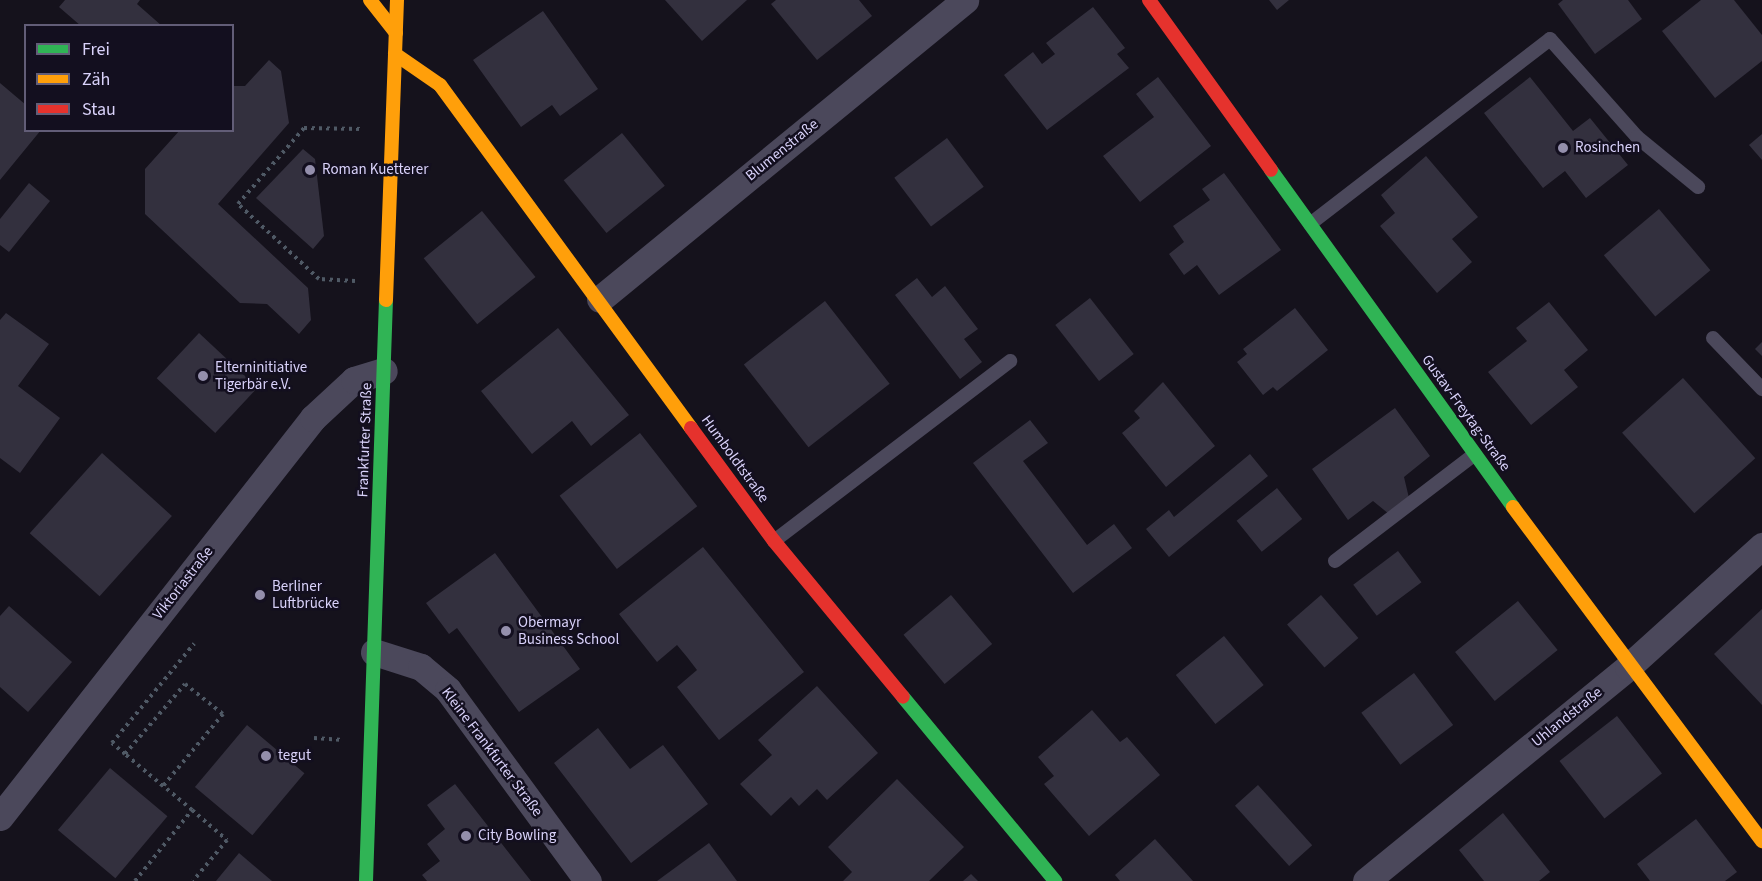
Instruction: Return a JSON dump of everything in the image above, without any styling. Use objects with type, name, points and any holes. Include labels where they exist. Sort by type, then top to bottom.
[{"type":"street","points":[[370,0],[396,33]]},
{"type":"street","name":"Frankfurter Straße","points":[[366,881],[397,0]]},
{"type":"street","name":"Blumenstraße","points":[[600,299],[965,0]]},
{"type":"street","name":"Gustav-Freytag-Straße","points":[[1149,0],[1628,667],[1762,841]]},
{"type":"street","name":"Humboldtstraße","points":[[395,54],[440,85],[600,299],[774,541],[1055,881]]},
{"type":"street","name":"Viktoriastraße","points":[[0,817],[312,418],[354,380],[384,371]]},
{"type":"street","name":"Uhlandstraße","points":[[1366,881],[1628,667],[1762,546]]},
{"type":"street","name":"Kleine Frankfurter Straße","points":[[374,652],[422,667],[447,690],[588,881]]},
{"type":"lane","points":[[1310,224],[1550,39],[1637,137],[1698,187]]},
{"type":"lane","points":[[1713,338],[1762,389]]},
{"type":"lane","points":[[774,541],[1010,361]]},
{"type":"lane","points":[[1335,561],[1475,454]]},
{"type":"path","points":[[358,281],[319,279],[238,204],[304,128],[366,129]]},
{"type":"path","points":[[193,881],[227,840],[112,743],[194,644]]},
{"type":"path","points":[[125,754],[185,684],[223,714],[164,786]]},
{"type":"path","points":[[314,738],[341,740]]},
{"type":"path","points":[[135,881],[192,810]]},
{"type":"building","points":[[65,0],[140,0],[137,4],[160,24],[79,24],[59,7]]},
{"type":"building","points":[[665,0],[747,0],[702,41]]},
{"type":"building","points":[[776,0],[859,0],[872,16],[817,60],[771,4]]},
{"type":"building","points":[[1269,0],[1289,0],[1277,10]]},
{"type":"building","points":[[1563,0],[1628,0],[1642,19],[1595,54],[1558,4]]},
{"type":"building","points":[[1701,0],[1734,0],[1762,35],[1762,61],[1715,98],[1662,31]]},
{"type":"building","points":[[1093,7],[1125,48],[1117,54],[1129,68],[1047,130],[1004,75],[1033,52],[1042,64],[1055,54],[1046,43]]},
{"type":"building","points":[[543,11],[598,89],[560,116],[552,105],[521,127],[473,60]]},
{"type":"building","points":[[269,60],[281,71],[289,123],[218,204],[308,288],[311,320],[299,334],[267,304],[240,303],[145,214],[145,169],[178,132],[234,132],[234,86],[245,86]]},
{"type":"building","points":[[1158,77],[1211,146],[1140,202],[1103,156],[1154,117],[1136,94]]},
{"type":"building","name":"Rosinchen","points":[[1530,77],[1573,131],[1590,118],[1628,165],[1586,198],[1565,171],[1543,188],[1484,113]]},
{"type":"building","points":[[0,83],[24,103],[24,132],[39,132],[0,180]]},
{"type":"building","points":[[622,133],[665,186],[607,233],[564,180]]},
{"type":"building","points":[[1762,134],[1762,160],[1749,145]]},
{"type":"building","points":[[947,138],[984,187],[931,226],[894,178]]},
{"type":"building","points":[[303,149],[315,159],[324,236],[313,249],[256,198]]},
{"type":"building","points":[[1426,156],[1478,217],[1452,239],[1472,262],[1437,293],[1380,226],[1395,213],[1381,195]]},
{"type":"building","points":[[1224,173],[1281,250],[1219,295],[1197,265],[1184,275],[1169,254],[1184,242],[1173,226],[1210,200],[1202,189]]},
{"type":"building","points":[[29,183],[50,201],[9,252],[0,245],[0,219]]},
{"type":"building","points":[[1659,209],[1710,270],[1655,317],[1604,255]]},
{"type":"building","points":[[482,211],[535,277],[477,324],[424,258]]},
{"type":"building","points":[[917,278],[932,297],[945,286],[978,329],[964,339],[982,362],[960,379],[895,295]]},
{"type":"building","points":[[1090,298],[1134,354],[1099,381],[1055,325]]},
{"type":"building","points":[[825,301],[890,384],[808,447],[744,364]]},
{"type":"building","points":[[1549,302],[1588,350],[1564,370],[1578,387],[1531,425],[1488,372],[1527,341],[1516,328]]},
{"type":"building","points":[[1295,308],[1328,350],[1277,391],[1273,387],[1263,395],[1237,362],[1247,354],[1243,349]]},
{"type":"building","points":[[6,313],[49,344],[18,386],[60,418],[20,473],[0,458],[0,320]]},
{"type":"building","points":[[558,328],[629,415],[591,446],[572,421],[532,454],[481,391]]},
{"type":"building","points":[[199,333],[258,388],[215,433],[157,378]]},
{"type":"building","points":[[1762,342],[1762,356],[1755,349]]},
{"type":"building","points":[[1683,378],[1755,458],[1694,513],[1622,433]]},
{"type":"building","points":[[1163,382],[1215,446],[1166,487],[1122,433],[1140,418],[1134,411]]},
{"type":"building","points":[[1395,408],[1430,456],[1404,477],[1409,498],[1389,514],[1373,501],[1348,520],[1312,469]]},
{"type":"building","points":[[1030,420],[1048,443],[1023,461],[1087,545],[1114,524],[1132,548],[1073,593],[973,463]]},
{"type":"building","points":[[640,433],[697,506],[617,569],[560,496]]},
{"type":"building","points":[[102,453],[172,516],[100,596],[30,533]]},
{"type":"building","points":[[1250,454],[1268,476],[1169,557],[1146,529],[1169,510],[1174,517]]},
{"type":"building","points":[[1277,488],[1302,519],[1262,552],[1237,521]]},
{"type":"building","points":[[703,547],[804,672],[719,740],[677,687],[697,670],[687,657],[677,645],[657,662],[619,614]]},
{"type":"building","points":[[1398,551],[1421,582],[1377,616],[1353,585]]},
{"type":"building","name":"Obermayr Business School","points":[[495,553],[580,669],[519,712],[457,628],[449,634],[426,603]]},
{"type":"building","points":[[951,595],[992,644],[945,684],[904,635]]},
{"type":"building","points":[[1321,595],[1358,638],[1324,668],[1287,625]]},
{"type":"building","points":[[1518,601],[1558,650],[1495,701],[1455,652]]},
{"type":"building","points":[[9,606],[72,662],[28,712],[0,687],[0,616]]},
{"type":"building","points":[[1762,609],[1762,705],[1714,654]]},
{"type":"building","points":[[1224,636],[1264,685],[1215,724],[1176,675]]},
{"type":"building","points":[[1414,673],[1453,725],[1400,765],[1361,713]]},
{"type":"building","points":[[817,686],[878,753],[827,800],[817,789],[799,806],[791,797],[771,816],[740,784],[772,755],[758,740]]},
{"type":"building","points":[[1092,710],[1120,742],[1127,737],[1160,775],[1089,836],[1044,784],[1054,776],[1038,757]]},
{"type":"building","points":[[1617,716],[1662,774],[1604,818],[1559,761]]},
{"type":"building","points":[[247,725],[304,773],[252,835],[195,787]]},
{"type":"building","points":[[598,728],[630,769],[663,745],[708,804],[631,863],[554,763]]},
{"type":"building","points":[[110,768],[167,816],[115,878],[58,830]]},
{"type":"building","points":[[897,779],[964,847],[929,881],[843,881],[852,872],[828,847]]},
{"type":"building","name":"City Bowling","points":[[455,784],[531,881],[427,881],[422,875],[440,861],[427,844],[445,829],[427,805]]},
{"type":"building","points":[[1258,785],[1312,845],[1289,866],[1235,806]]},
{"type":"building","points":[[1503,813],[1550,872],[1539,881],[1484,881],[1459,850]]},
{"type":"building","points":[[1696,819],[1737,872],[1725,881],[1650,881],[1637,864]]},
{"type":"building","points":[[1155,839],[1193,881],[1120,881],[1115,875]]},
{"type":"building","points":[[709,843],[737,881],[657,881]]},
{"type":"building","points":[[239,853],[272,881],[216,881]]},
{"type":"building","points":[[971,874],[978,881],[963,881]]},
{"type":"traffic: fast","points":[[1271,170],[1513,507]]},
{"type":"traffic: fast","points":[[366,881],[386,300]]},
{"type":"traffic: fast","points":[[903,697],[1055,881]]},
{"type":"traffic: slow","points":[[370,0],[396,33]]},
{"type":"traffic: slow","points":[[386,300],[397,0]]},
{"type":"traffic: slow","points":[[395,54],[440,85],[691,428]]},
{"type":"traffic: slow","points":[[1513,507],[1762,841]]},
{"type":"traffic: jam","points":[[1149,0],[1271,170]]},
{"type":"traffic: jam","points":[[691,428],[774,541],[903,697]]},
{"type":"place","name":"Rosinchen","points":[[1563,148]]},
{"type":"place","name":"Roman Kuetterer","points":[[310,170]]},
{"type":"place","name":"Elterninitiative Tigerbär e.V.","points":[[203,376]]},
{"type":"place","name":"Berliner Luftbrücke","points":[[260,595]]},
{"type":"place","name":"Obermayr Business School","points":[[506,631]]},
{"type":"place","name":"tegut","points":[[266,756]]},
{"type":"place","name":"City Bowling","points":[[466,836]]}]
